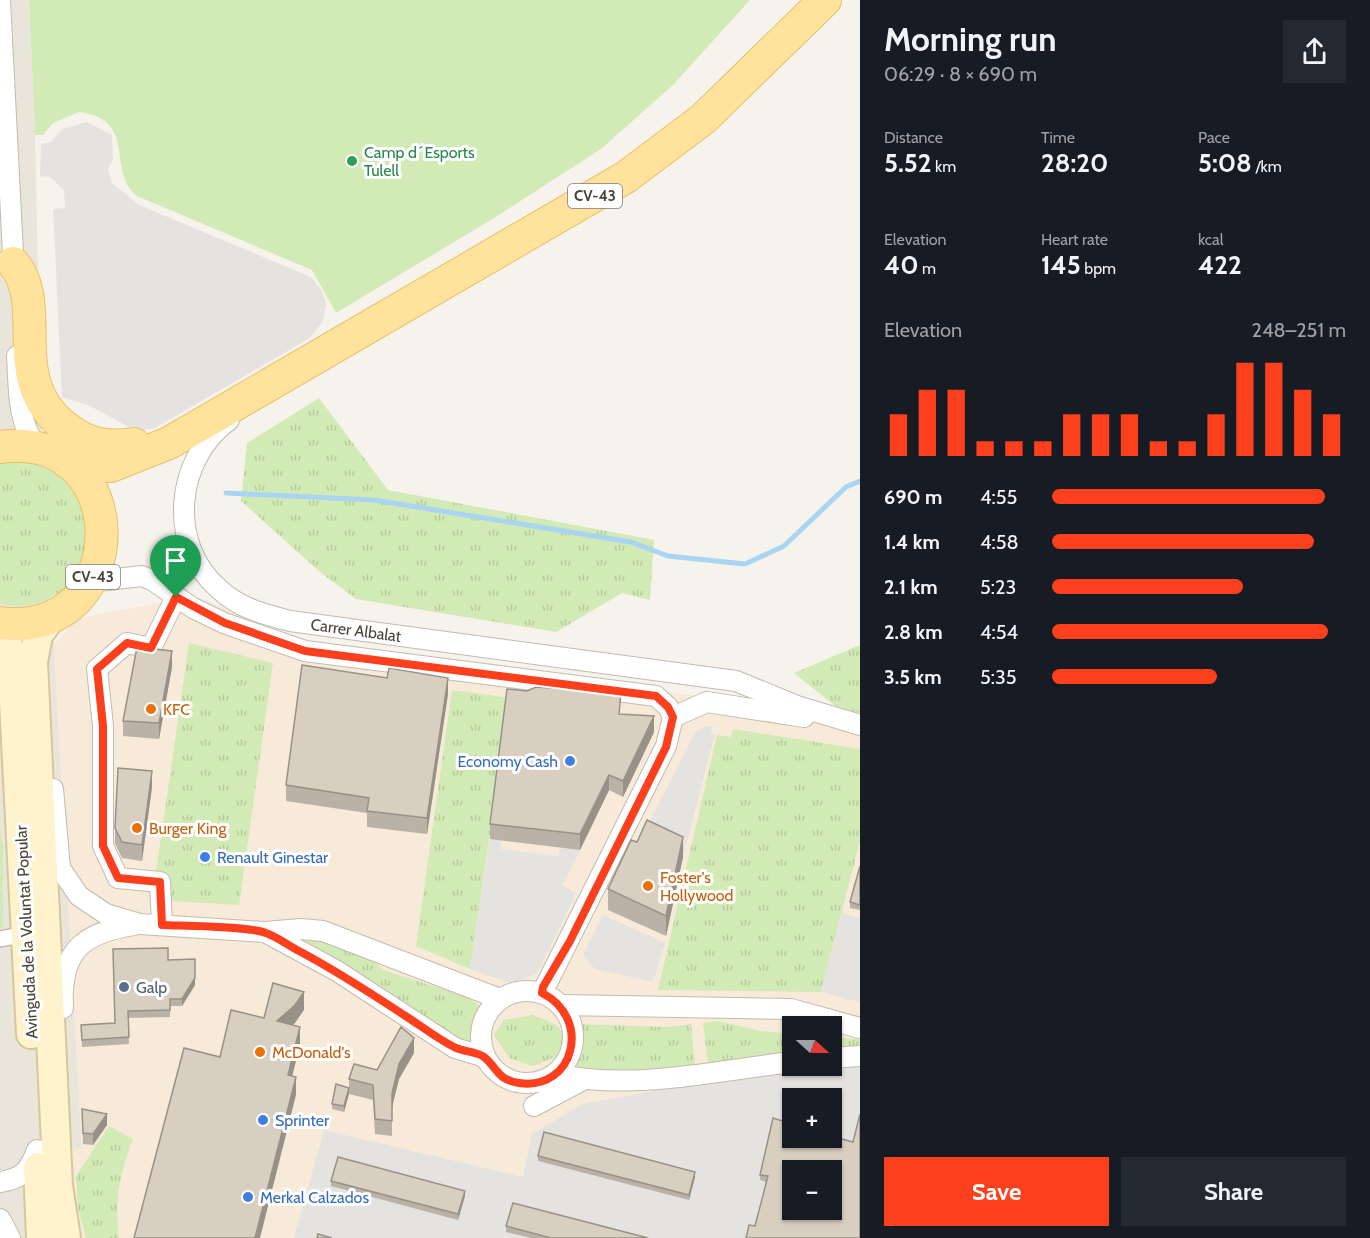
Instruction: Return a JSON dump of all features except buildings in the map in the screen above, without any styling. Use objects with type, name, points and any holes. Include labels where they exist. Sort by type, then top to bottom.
[{"type":"main road","name":"CV-43","points":[[0,447],[37,448],[67,462],[111,466],[169,443],[626,177],[704,120],[825,0]]},
{"type":"main road","points":[[13,263],[25,282],[31,368],[37,391],[60,424],[85,440],[100,445],[119,447],[138,444],[220,400],[295,370]]},
{"type":"main road","name":"CV-43","points":[[103,524],[117,490],[169,443]]},
{"type":"main road","name":"CV-43","points":[[0,623],[34,622],[53,615],[74,601],[90,582],[99,563],[103,544],[103,524],[95,495],[67,462]]},
{"type":"main road","name":"Avinguda de la Voluntat Popular","points":[[41,1238],[47,1155],[34,649],[38,635],[53,615]]},
{"type":"main road","name":"Avinguda de la Voluntat Popular","points":[[0,628],[8,639],[12,663],[47,1155],[66,1238]]},
{"type":"street","points":[[0,0],[22,418],[25,431],[37,448]]},
{"type":"street","name":"Carrer Albalat","points":[[376,324],[285,386],[223,424],[196,457],[185,490],[184,521],[193,553],[218,589],[252,610],[290,621],[736,681],[797,706],[860,726]]},
{"type":"street","name":"Carrer Albalat","points":[[90,582],[142,576],[152,579],[176,597],[225,623],[305,651],[656,696],[668,707],[673,717],[706,702],[860,726]]},
{"type":"street","points":[[162,925],[160,882],[118,878],[103,846],[103,726],[97,669],[127,643],[151,648],[176,597]]},
{"type":"street","points":[[34,677],[48,696],[60,868],[79,896],[92,906],[106,914],[140,924],[265,932],[301,929],[323,931],[500,999]]},
{"type":"street","points":[[542,993],[666,747],[673,717]]},
{"type":"street","name":"Avinguda de la Voluntat Popular","points":[[47,1155],[68,1141],[63,980],[76,949],[88,938],[106,929],[140,924]]},
{"type":"street","points":[[265,932],[337,971],[455,1048],[485,1057]]},
{"type":"street","points":[[0,939],[16,936]]},
{"type":"street","points":[[527,991],[542,993],[560,1005],[569,1017],[573,1032],[572,1048],[566,1062],[555,1074],[532,1083],[518,1083],[495,1071],[485,1057],[481,1032],[491,1008],[500,999],[513,993],[527,991]]},
{"type":"street","points":[[560,1005],[791,1009],[860,1028]]},
{"type":"street","points":[[842,1057],[860,1056]]},
{"type":"street","points":[[555,1074],[583,1080],[642,1082],[782,1063]]},
{"type":"street","points":[[534,1106],[583,1080]]},
{"type":"street","points":[[0,1182],[16,1180],[47,1155]]},
{"type":"street","points":[[0,1219],[10,1238]]},
{"type":"shaded area","points":[[0,0],[29,0],[35,135],[43,504],[54,645],[82,1148],[27,1238],[0,1238]]},
{"type":"shaded area","points":[[87,122],[112,135],[113,160],[108,169],[112,183],[139,205],[311,277],[322,291],[326,304],[323,321],[310,338],[155,428],[142,430],[129,427],[88,405],[62,397],[53,209],[65,208],[64,190],[50,177],[40,176],[41,144],[51,142],[62,129]]},
{"type":"shaded area","points":[[195,596],[307,641],[860,719],[860,1238],[27,1238],[24,1153],[82,1148],[54,645],[78,618]]},
{"type":"shaded area","points":[[712,726],[711,733],[715,734],[683,857],[641,839],[695,732]]},
{"type":"shaded area","points":[[490,839],[501,840],[501,849],[558,856],[560,848],[580,850],[562,886],[576,893],[538,972],[514,984],[470,969]]},
{"type":"shaded area","points":[[842,913],[860,918],[860,1002],[821,992]]},
{"type":"shaded area","points":[[603,915],[665,943],[653,982],[595,969],[583,955]]},
{"type":"shaded area","points":[[860,1061],[860,1119],[851,1153],[842,1146],[842,1088],[782,1088],[782,1126],[773,1124],[761,1180],[768,1182],[755,1232],[747,1238],[294,1238],[324,1130],[523,1177],[532,1134],[583,1104],[777,1068],[782,1068],[782,1076],[842,1076],[842,1063]]},
{"type":"green space","name":"Camp d´Esports Tulell","points":[[29,0],[750,0],[672,86],[601,149],[494,218],[336,313],[312,270],[137,196],[128,185],[123,173],[115,135],[109,125],[97,117],[79,112],[53,123],[43,135],[35,135]]},
{"type":"green space","points":[[319,398],[388,490],[654,540],[650,600],[622,593],[556,632],[356,599],[320,572],[241,501],[247,443]]},
{"type":"green space","points":[[17,460],[50,469],[70,481],[77,490],[87,511],[86,558],[81,570],[63,590],[38,602],[12,606],[0,603],[0,463]]},
{"type":"green space","points":[[189,643],[273,663],[239,905],[152,900]]},
{"type":"green space","points":[[860,645],[860,713],[839,709],[794,673]]},
{"type":"green space","points":[[452,690],[510,698],[470,969],[416,946]]},
{"type":"green space","points":[[733,729],[860,749],[860,841],[821,992],[658,990],[717,735],[731,737]]},
{"type":"green space","points":[[0,827],[3,848],[3,928],[0,928]]},
{"type":"green space","points":[[296,933],[364,951],[383,970],[464,996],[483,1008],[468,1045],[333,959],[292,942]]},
{"type":"green space","points":[[533,1015],[557,1025],[565,1037],[558,1056],[533,1066],[509,1058],[494,1035],[504,1020]]},
{"type":"green space","points":[[718,1021],[761,1031],[782,1033],[782,1055],[708,1064],[703,1023]]},
{"type":"green space","points":[[577,1024],[668,1027],[691,1024],[695,1066],[603,1077],[577,1071]]},
{"type":"green space","points":[[842,1038],[860,1039],[860,1046],[842,1048]]},
{"type":"green space","points":[[109,1126],[133,1139],[119,1187],[117,1212],[119,1238],[86,1238],[78,1209],[76,1176]]},
{"type":"waterway","points":[[226,493],[374,500],[631,542],[668,556],[745,564],[784,546],[846,487],[860,481]]},
{"type":"place","name":"Camp d´Esports Tulell","points":[[352,161]]},
{"type":"place","name":"KFC","points":[[151,709]]},
{"type":"place","name":"Economy Cash","points":[[570,761]]},
{"type":"place","name":"Burger King","points":[[137,828]]},
{"type":"place","name":"Renault Ginestar","points":[[205,857]]},
{"type":"place","name":"Foster's Hollywood","points":[[648,886]]},
{"type":"place","name":"Galp","points":[[124,987]]},
{"type":"place","name":"McDonald's","points":[[260,1052]]},
{"type":"place","name":"Sprinter","points":[[263,1120]]},
{"type":"place","name":"Merkal Calzados","points":[[248,1197]]},
{"type":"route","points":[[176,597],[193,608],[243,631],[305,651],[656,696],[668,707],[673,717],[666,747],[570,941],[543,987],[542,993],[560,1005],[569,1017],[573,1032],[572,1048],[566,1062],[555,1074],[545,1080],[532,1083],[518,1083],[506,1079],[489,1065],[485,1057],[455,1048],[337,971],[265,932],[162,925],[160,882],[118,878],[103,846],[103,726],[97,669],[127,643],[151,648],[176,597]]}]
